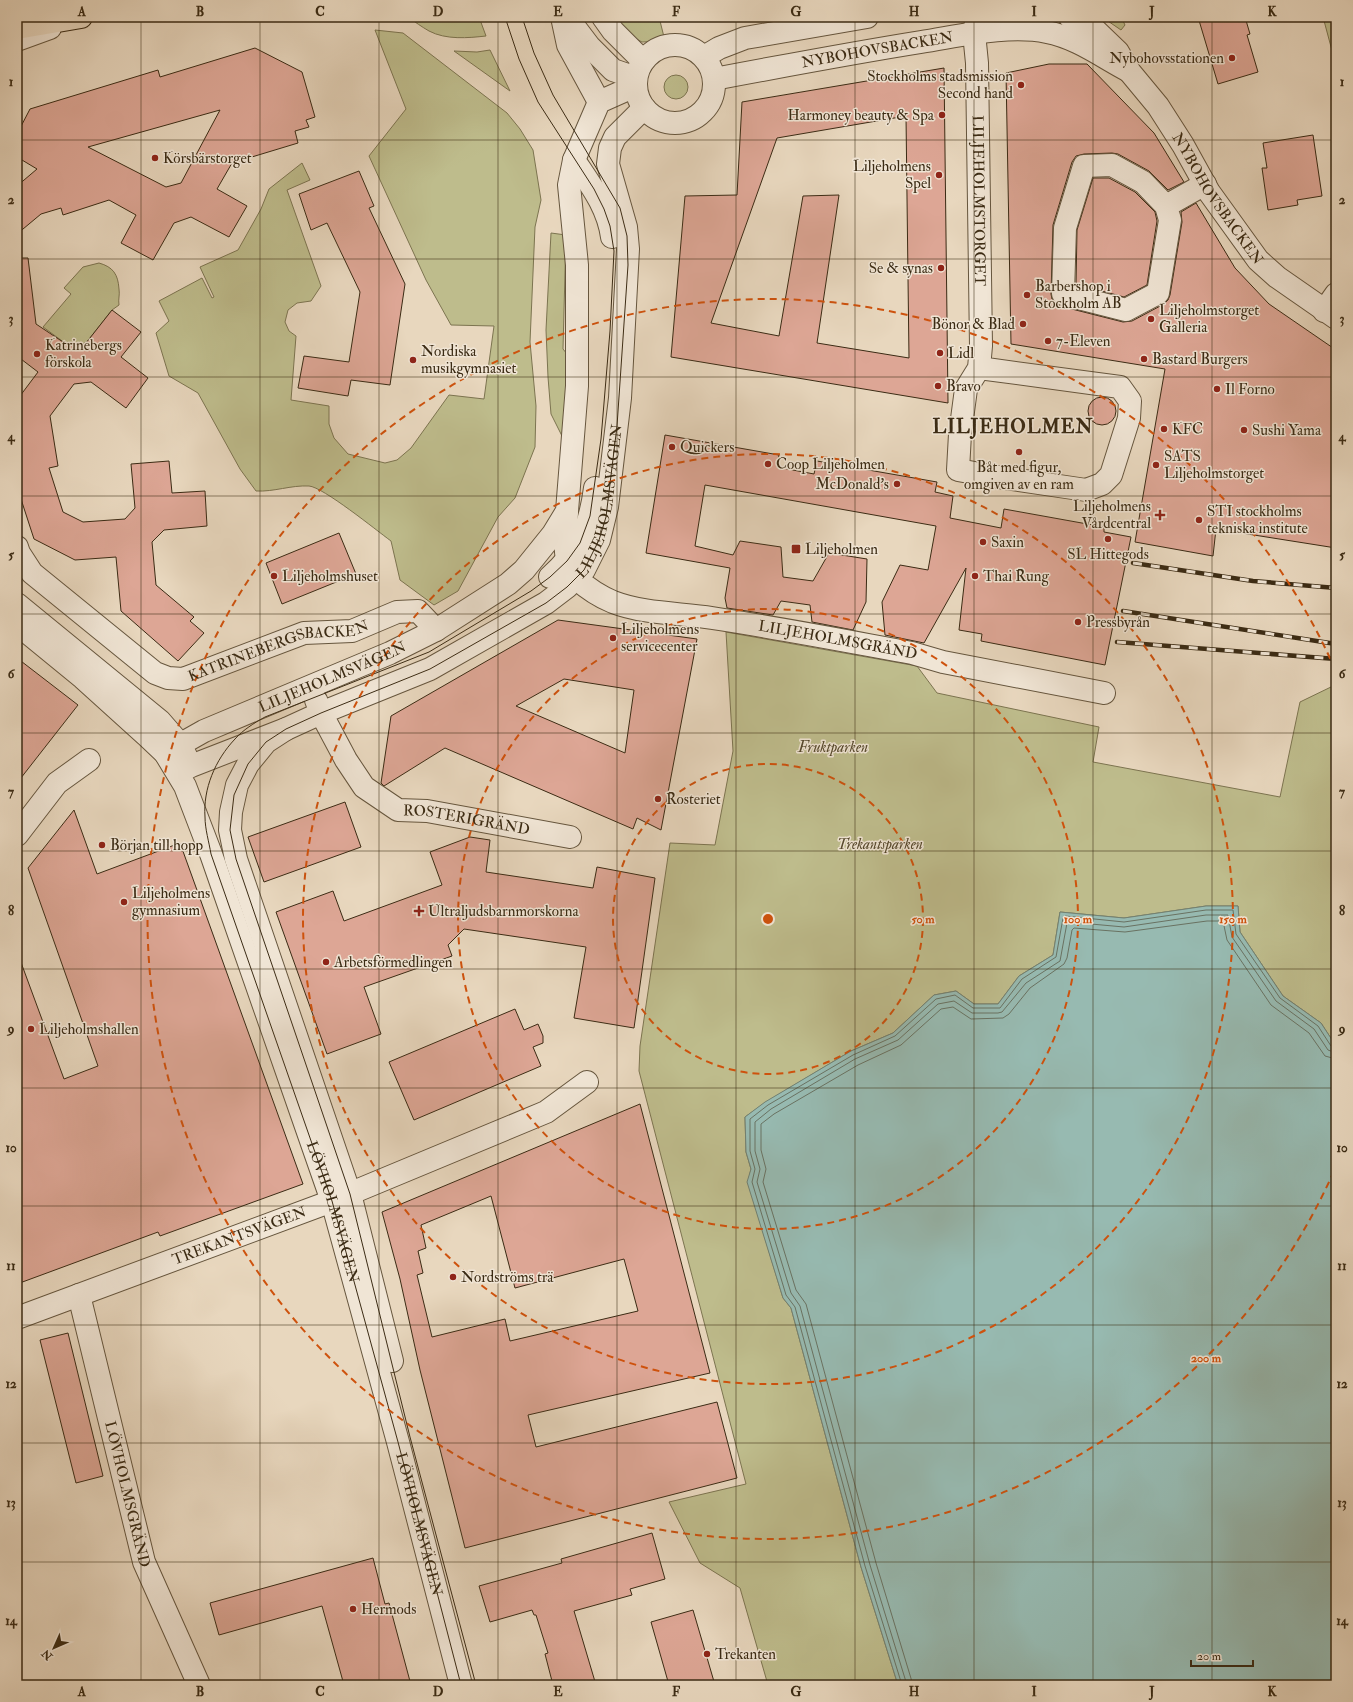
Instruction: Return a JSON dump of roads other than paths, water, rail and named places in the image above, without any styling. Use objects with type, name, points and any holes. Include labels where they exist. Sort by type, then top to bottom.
[{"type":"main road","points":[[17,28],[81,17]]},
{"type":"street","points":[[17,40],[81,17]]},
{"type":"street","points":[[562,17],[568,45],[599,102],[638,75],[653,51],[670,45],[686,46],[704,57],[712,71],[714,78],[714,94],[708,107],[694,119],[679,124],[666,123],[652,116],[644,108],[637,95],[638,75],[613,31],[603,17]]},
{"type":"street","points":[[567,17],[589,46],[613,70],[638,75]]},
{"type":"street","points":[[704,57],[719,48],[745,38],[868,17]]},
{"type":"street","name":"NYBOHOVSBACKEN","points":[[1070,17],[1092,27],[1118,52],[1129,71],[1158,106],[1183,145],[1205,184],[1258,260],[1277,277],[1332,308]]},
{"type":"street","name":"NYBOHOVSBACKEN","points":[[714,78],[971,22],[1011,30],[1045,32],[1060,35],[1085,45],[1105,59],[1129,71]]},
{"type":"street","name":"LILJEHOLMSTORGET","points":[[971,22],[978,83],[981,293],[979,368]]},
{"type":"street","name":"LILJEHOLMSVÄGEN","points":[[172,748],[204,731],[390,653],[436,630],[508,584],[524,570],[553,534],[567,511],[577,386],[578,265],[569,185],[574,160],[599,102]]},
{"type":"street","name":"LILJEHOLMSVÄGEN","points":[[572,570],[589,561],[603,528],[620,398],[628,250],[626,227],[608,164],[610,148],[615,137],[644,108]]},
{"type":"street","name":"LILJEHOLMSVÄGEN","points":[[184,770],[430,669],[546,603],[572,570],[580,542],[586,530],[593,503],[601,439],[609,346],[614,251],[610,226],[604,209],[594,189],[574,160]]},
{"type":"street","points":[[1112,165],[1143,182],[1166,206],[1170,220],[1158,293],[1126,310],[1063,294],[1065,228],[1084,166],[1112,165]]},
{"type":"street","points":[[1166,206],[1205,184]]},
{"type":"street","points":[[979,368],[1120,387],[1130,401],[1129,418],[1111,475],[1102,484],[1086,490],[958,470],[960,434],[966,389],[979,368]]},
{"type":"street","points":[[508,584],[530,578],[550,577],[572,570],[566,540],[567,511]]},
{"type":"street","name":"KATRINEBERGSBACKEN","points":[[17,547],[19,553],[32,573],[155,673],[168,678],[183,679],[304,633],[352,631],[397,612],[418,611],[436,630]]},
{"type":"street","name":"LILJEHOLMSGRÄND","points":[[572,570],[593,591],[613,602],[633,608],[713,618],[912,653],[943,662],[1104,693]]},
{"type":"street","points":[[17,604],[160,721],[172,748]]},
{"type":"street","points":[[17,624],[172,748]]},
{"type":"street","name":"ROSTERIGRÄND","points":[[311,685],[321,713],[346,760],[364,786],[398,810],[427,811],[570,838]]},
{"type":"street","name":"LILJEHOLMSVÄGEN","points":[[237,784],[248,764],[266,742],[286,729]]},
{"type":"street","name":"LÖVHOLMSVÄGEN","points":[[172,748],[184,770],[205,802],[236,859]]},
{"type":"street","points":[[17,835],[57,783],[89,760]]},
{"type":"street","name":"LÖVHOLMSVÄGEN","points":[[184,770],[185,786],[341,1198],[396,1434],[461,1685]]},
{"type":"street","name":"LÖVHOLMSVÄGEN","points":[[237,784],[231,812],[230,830],[236,859],[341,1198],[410,1437],[476,1685]]},
{"type":"street","name":"TREKANTSVÄGEN","points":[[17,1318],[341,1198],[546,1112],[587,1082]]},
{"type":"street","name":"LÖVHOLMSGRÄND","points":[[79,1295],[144,1562],[200,1685]]},
{"type":"water","points":[[1206,906],[1238,906],[1240,932],[1283,996],[1321,1023],[1336,1046],[1336,1685],[898,1685],[861,1567],[791,1308],[783,1298],[747,1182],[751,1169],[746,1152],[745,1117],[765,1102],[851,1051],[893,1033],[934,995],[956,991],[974,1004],[998,1004],[1019,976],[1053,955],[1060,912],[1124,918]]},
{"type":"tram line","points":[[461,1685],[398,1442],[332,1201],[211,854],[205,822],[205,806],[208,786],[216,766],[228,747],[249,727],[265,717],[429,652],[531,591],[550,577],[567,561],[580,543],[590,516],[601,439],[610,331],[614,251],[610,226],[604,209],[594,189],[538,102],[519,59],[505,17]]},
{"type":"tram line","points":[[476,1685],[410,1437],[350,1194],[236,859],[230,830],[234,795],[248,764],[266,742],[286,729],[321,713],[430,669],[546,603],[567,587],[584,570],[599,540],[606,517],[617,426],[628,265],[627,236],[620,208],[553,95],[534,53],[522,17]]},
{"type":"railway","points":[[1133,563],[1253,581],[1336,588]]},
{"type":"railway","points":[[1123,611],[1336,644]]},
{"type":"railway","points":[[1117,642],[1336,659]]},
{"type":"place","name":"Nybohovsstationen","points":[[1232,58]]},
{"type":"place","name":"Stockholms stadsmission Second hand","points":[[1021,85]]},
{"type":"place","name":"Harmoney beauty & Spa","points":[[942,115]]},
{"type":"place","name":"Körsbärstorget","points":[[155,158]]},
{"type":"place","name":"Liljeholmens Spel","points":[[939,175]]},
{"type":"place","name":"Se & synas","points":[[941,268]]},
{"type":"place","name":"Barbershop i Stockholm AB","points":[[1027,295]]},
{"type":"place","name":"Liljeholmstorget Galleria","points":[[1151,319]]},
{"type":"place","name":"Bönor & Blad","points":[[1023,324]]},
{"type":"place","name":"7-Eleven","points":[[1048,341]]},
{"type":"place","name":"Lidl","points":[[940,353]]},
{"type":"place","name":"Katrinebergs förskola","points":[[37,354]]},
{"type":"place","name":"Bastard Burgers","points":[[1144,359]]},
{"type":"place","name":"Nordiska musikgymnasiet","points":[[413,360]]},
{"type":"place","name":"Bravo","points":[[938,386]]},
{"type":"place","name":"Il Forno","points":[[1217,389]]},
{"type":"place","name":"KFC","points":[[1164,429]]},
{"type":"place","name":"Sushi Yama","points":[[1244,430]]},
{"type":"place","name":"Quickers","points":[[672,447]]},
{"type":"place","name":"Båt med figur, omgiven av en ram","points":[[1019,452]]},
{"type":"place","name":"Coop Liljeholmen","points":[[768,464]]},
{"type":"place","name":"SATS Liljeholmstorget","points":[[1156,465]]},
{"type":"place","name":"McDonald's","points":[[897,484]]},
{"type":"place","name":"Liljeholmens Vårdcentral","points":[[1160,515]]},
{"type":"place","name":"STI stockholms tekniska institute","points":[[1199,520]]},
{"type":"place","name":"SL Hittegods","points":[[1108,539]]},
{"type":"place","name":"Saxin","points":[[983,542]]},
{"type":"place","name":"Liljeholmen","points":[[796,549]]},
{"type":"place","name":"Liljeholmshuset","points":[[274,576]]},
{"type":"place","name":"Thai Rung","points":[[975,576]]},
{"type":"place","name":"Pressbyrån","points":[[1078,622]]},
{"type":"place","name":"Liljeholmens servicecenter","points":[[613,638]]},
{"type":"place","name":"Rosteriet","points":[[658,799]]},
{"type":"place","name":"Början till hopp","points":[[102,845]]},
{"type":"place","name":"Liljeholmens gymnasium","points":[[124,902]]},
{"type":"place","name":"Ultraljudsbarnmorskorna","points":[[419,911]]},
{"type":"place","name":"Arbetsförmedlingen","points":[[326,962]]},
{"type":"place","name":"Liljeholmshallen","points":[[31,1029]]},
{"type":"place","name":"Nordströms trä","points":[[453,1277]]},
{"type":"place","name":"Hermods","points":[[353,1609]]},
{"type":"place","name":"Trekanten","points":[[707,1654]]},
{"type":"district","name":"LILJEHOLMEN","points":[[1013,427]]},
{"type":"park label","name":"Fruktparken","points":[[833,747]]},
{"type":"park label","name":"Trekantsparken","points":[[880,844]]}]
